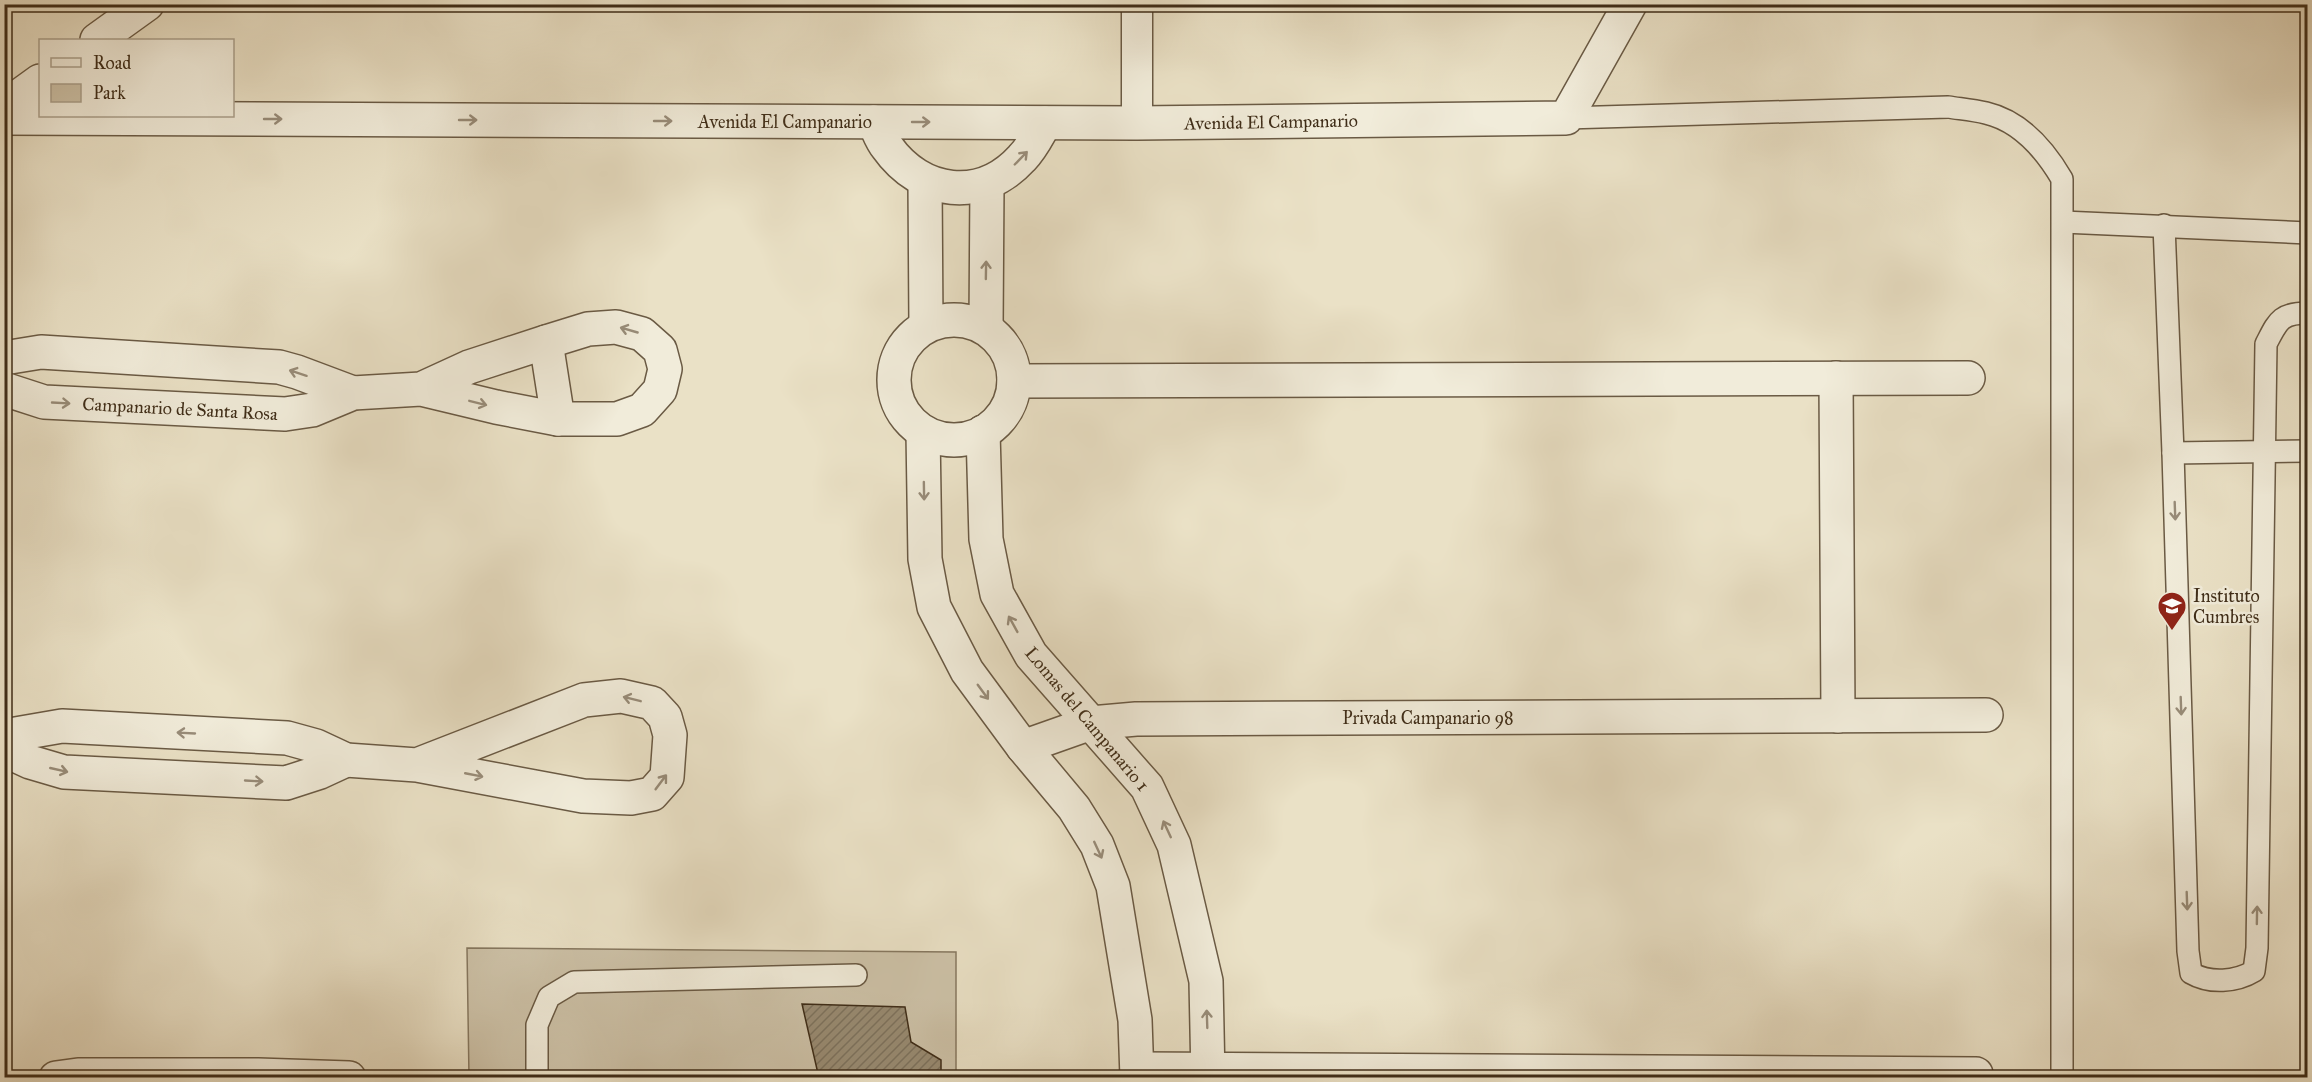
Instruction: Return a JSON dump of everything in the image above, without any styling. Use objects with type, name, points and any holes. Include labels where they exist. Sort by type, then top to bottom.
[{"type":"street","points":[[98,39],[147,4]]},
{"type":"street","points":[[1137,4],[1137,123]]},
{"type":"street","points":[[1566,118],[1630,4]]},
{"type":"street","points":[[4,107],[39,82]]},
{"type":"street","name":"Avenida El Campanario","points":[[4,118],[1137,123],[1566,118]]},
{"type":"street","points":[[874,122],[886,146],[903,166],[925,182],[945,187],[966,188],[987,184],[1022,159],[1035,142],[1045,123]]},
{"type":"street","points":[[925,182],[926,326]]},
{"type":"street","points":[[986,328],[987,184]]},
{"type":"street","points":[[946,320],[967,320],[986,328],[1005,348],[1011,360],[1014,381],[1010,401],[1000,419],[983,432],[969,438],[953,440],[938,438],[923,432],[904,414],[894,391],[895,365],[906,342],[926,326],[946,320]]},
{"type":"street","name":"Campanario de Santa Rosa","points":[[4,389],[44,402],[285,414],[312,410],[353,393],[421,389],[558,419],[617,420],[642,410],[660,390],[666,369],[660,350],[642,334],[616,327],[588,329],[469,367],[421,389]]},
{"type":"street","points":[[546,342],[558,419]]},
{"type":"street","name":"Campanario de Santa Rosa","points":[[4,358],[41,352],[279,367],[353,393]]},
{"type":"street","points":[[1836,378],[1838,716]]},
{"type":"street","points":[[1014,381],[1968,378]]},
{"type":"street","points":[[923,432],[925,559],[934,607],[967,671],[1023,747],[1074,808],[1097,845],[1113,886],[1134,1020],[1137,1073],[1976,1074]]},
{"type":"street","name":"Lomas del Campanario 1","points":[[983,432],[986,539],[997,594],[1031,655],[1147,788],[1174,845],[1206,981],[1208,1074]]},
{"type":"street","points":[[4,736],[62,726],[287,738],[316,746],[346,759],[417,765],[583,796],[631,798],[652,794],[667,777],[670,735],[665,717],[652,704],[621,696],[584,700],[417,765]]},
{"type":"street","name":"Privada Campanario 98","points":[[1023,747],[1091,723],[1148,719],[1986,715]]},
{"type":"street","points":[[4,750],[30,762],[64,772],[286,783],[320,772],[346,759]]},
{"type":"street","points":[[56,1077],[258,1075],[349,1077]]},
{"type":"lane","points":[[1566,118],[1948,107],[1988,113],[2012,125],[2031,138],[2049,157],[2062,179],[2062,1077]]},
{"type":"lane","points":[[2063,222],[2307,233]]},
{"type":"lane","points":[[2164,225],[2188,951],[2191,973],[2203,980],[2242,978],[2254,971],[2266,344],[2278,320],[2292,313],[2307,313]]},
{"type":"lane","points":[[2173,453],[2307,451]]},
{"type":"lane","points":[[537,1077],[537,1025],[549,997],[574,982],[856,975]]},
{"type":"green space","points":[[467,948],[956,952],[956,1077],[469,1077]]},
{"type":"building","points":[[802,1004],[905,1007],[911,1042],[941,1060],[941,1078],[819,1078]]},
{"type":"place","name":"Instituto Cumbres","points":[[2172,632]]}]
